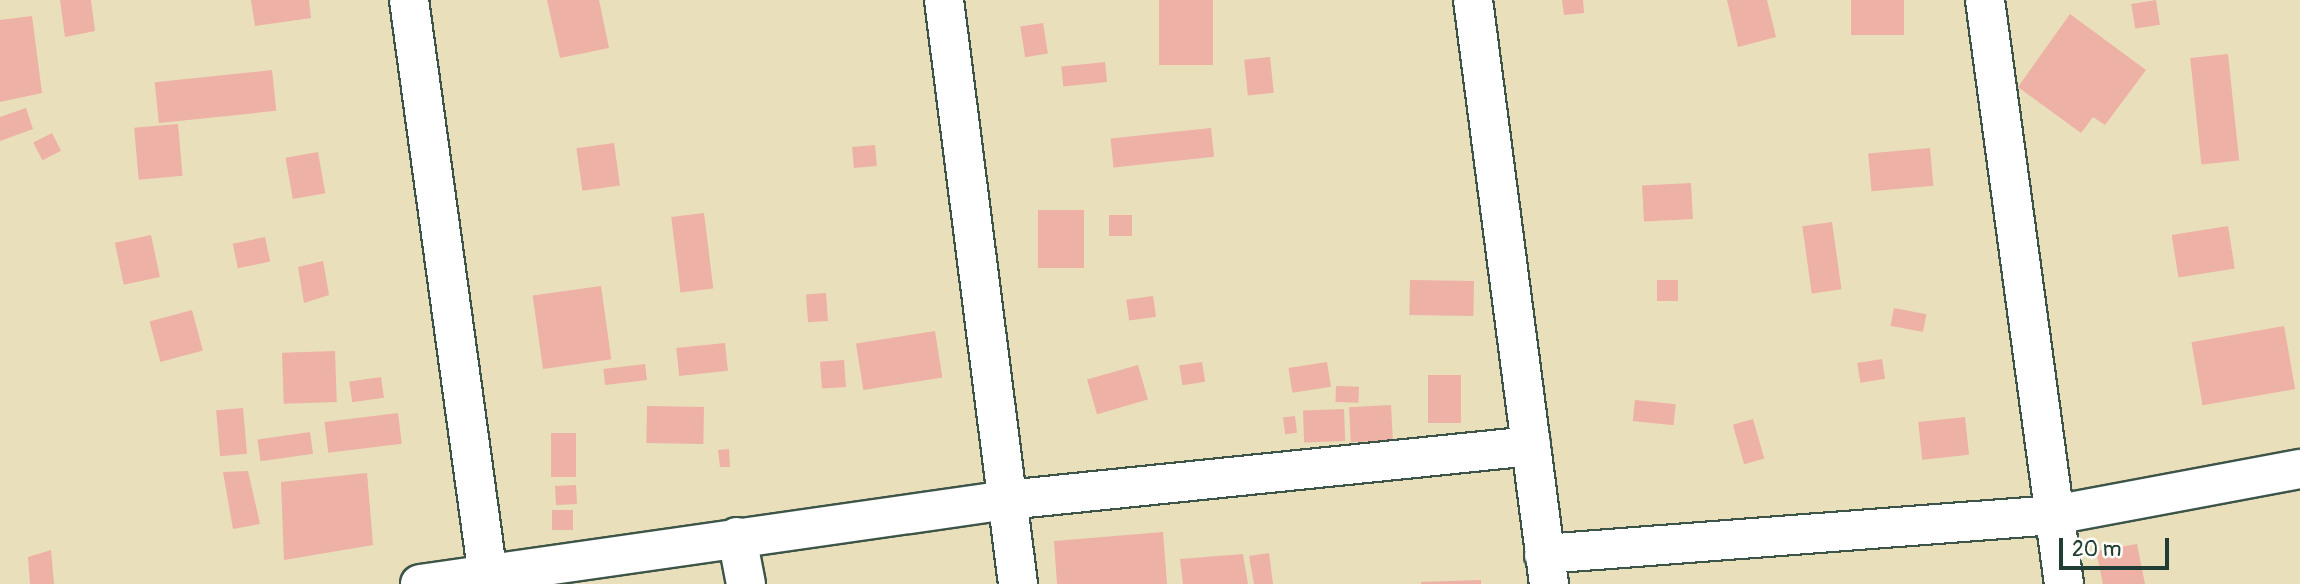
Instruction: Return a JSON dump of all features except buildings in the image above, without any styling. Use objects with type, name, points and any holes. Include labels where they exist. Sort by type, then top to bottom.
[{"type":"street","points":[[409,0],[488,578]]},
{"type":"street","points":[[944,0],[1018,584]]},
{"type":"street","points":[[1474,0],[1546,569],[2054,515],[2300,469]]},
{"type":"street","points":[[1985,0],[2064,584]]},
{"type":"street","points":[[420,584],[488,578],[737,537],[1007,500],[1531,446]]},
{"type":"street","points":[[737,537],[746,584]]}]
